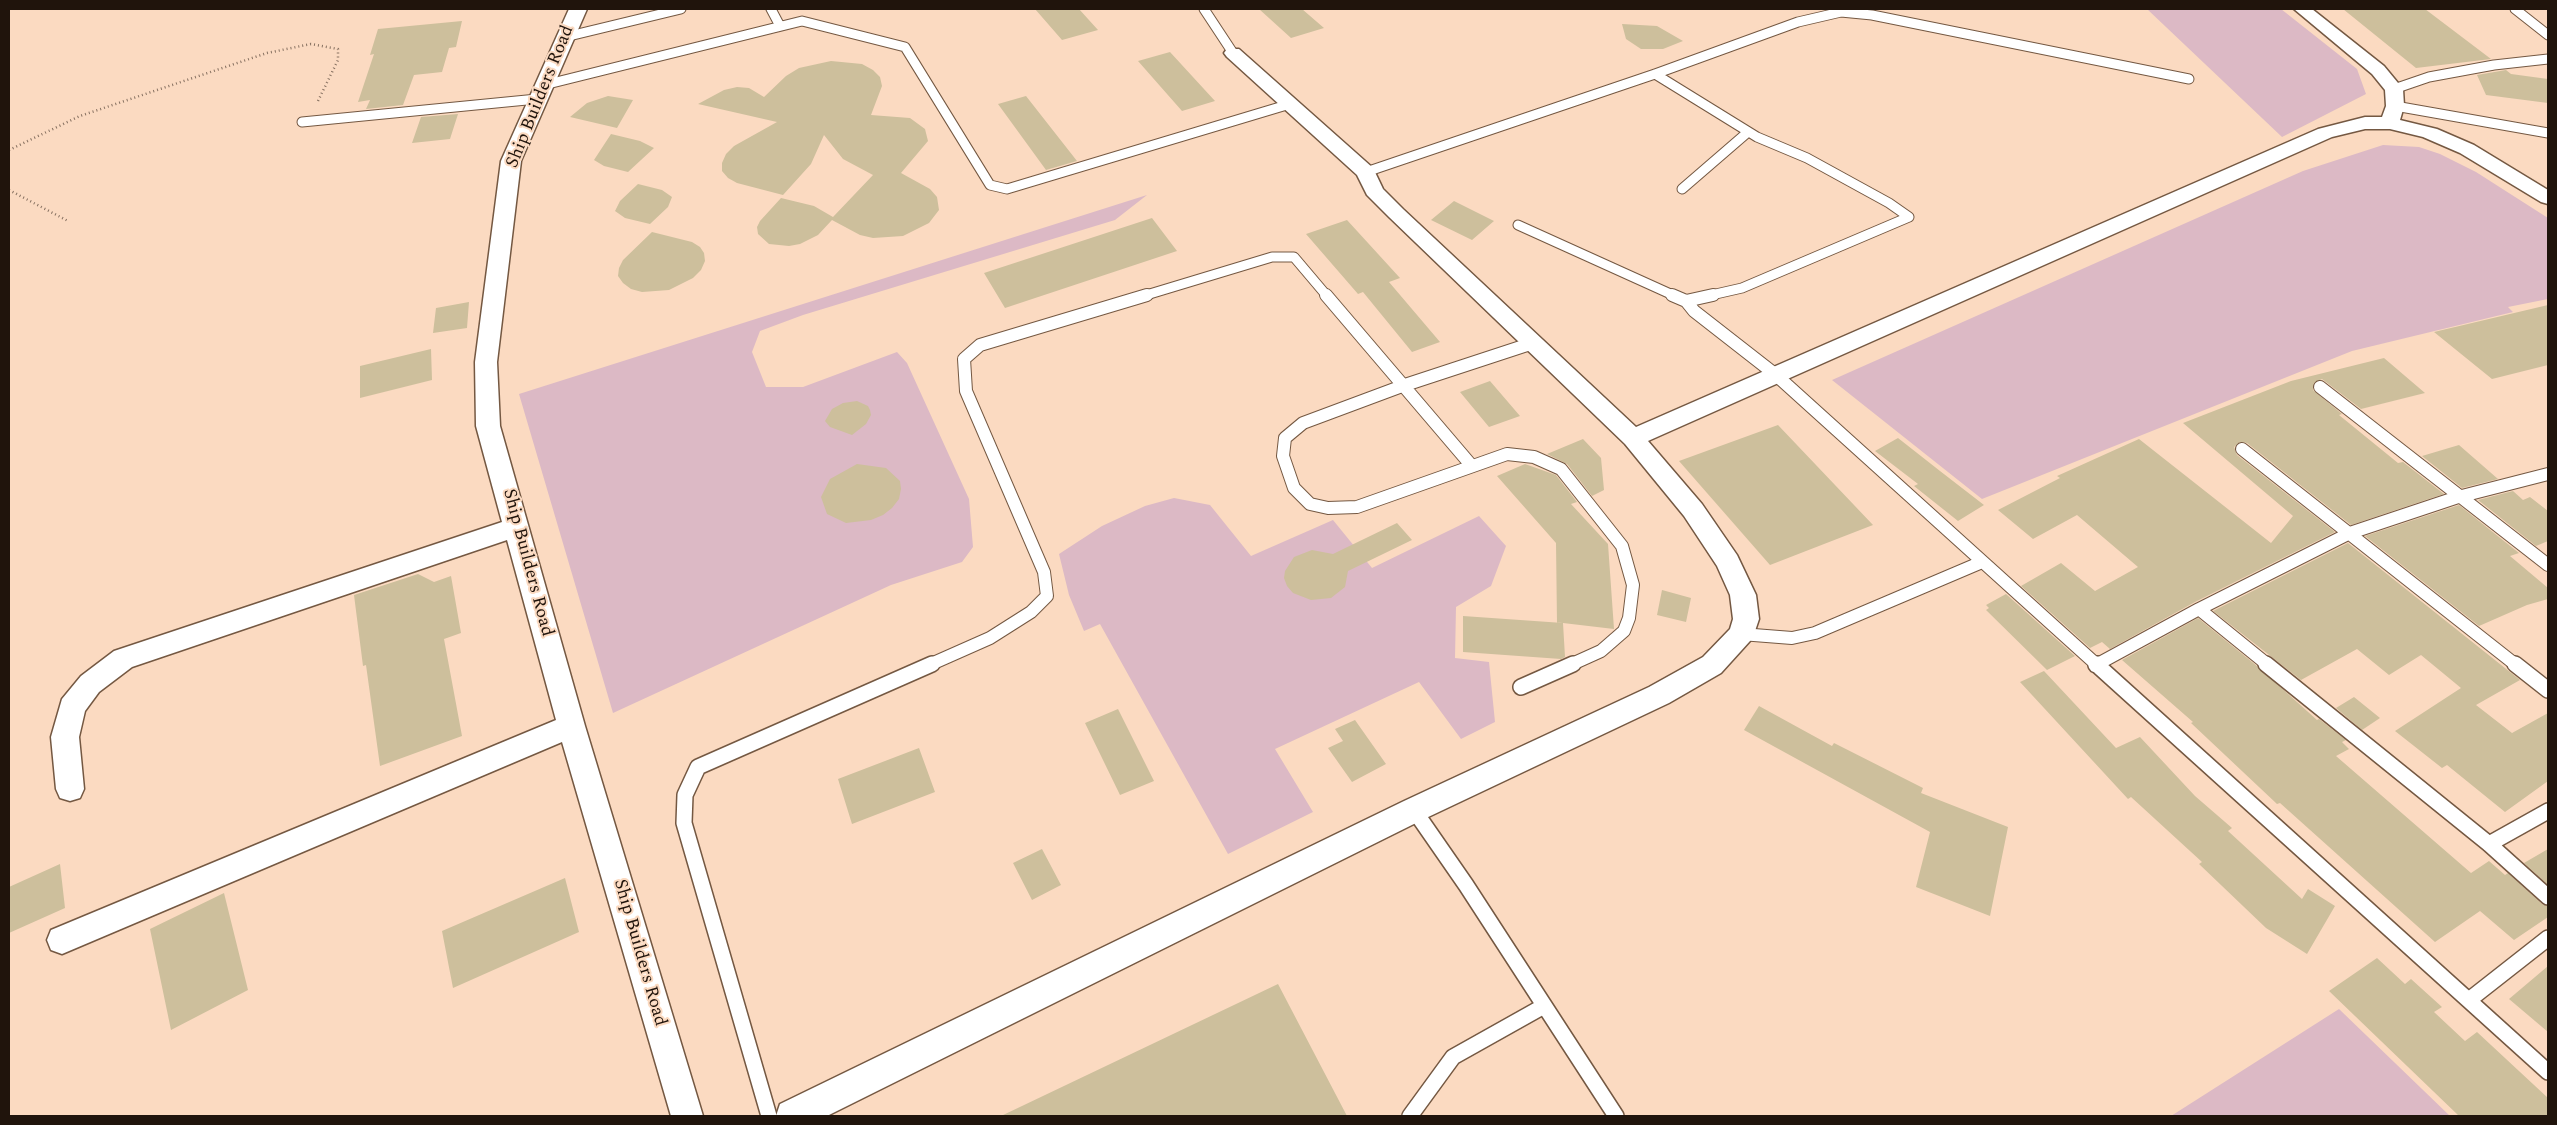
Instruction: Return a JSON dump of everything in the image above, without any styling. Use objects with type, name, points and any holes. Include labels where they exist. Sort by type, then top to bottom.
[{"type":"street","name":"Ship Builders Road","points":[[578,9],[511,161],[486,362],[488,426],[571,726],[687,1116]]},
{"type":"street","points":[[2302,9],[2378,70],[2393,106],[2430,133],[2467,149],[2548,198]]},
{"type":"street","points":[[792,1116],[1414,810],[1659,695],[1712,665],[1741,634],[1746,619],[1743,595],[1728,562],[1693,510],[1633,438],[1396,213],[1374,191],[1366,172],[1233,53]]},
{"type":"street","points":[[1633,438],[2324,133],[2365,123],[2393,106]]},
{"type":"street","points":[[70,789],[65,736],[72,707],[90,684],[123,659],[517,528]]},
{"type":"street","points":[[62,940],[571,726]]},
{"type":"lane","points":[[565,37],[681,9]]},
{"type":"lane","points":[[771,9],[780,26]]},
{"type":"lane","points":[[1204,9],[1212,17],[1233,53]]},
{"type":"lane","points":[[2515,9],[2548,35]]},
{"type":"lane","points":[[1366,172],[1655,74],[1798,22],[1841,12],[1872,16],[2188,79]]},
{"type":"lane","points":[[305,122],[540,92],[802,21],[905,47],[990,185],[1007,189],[1026,185],[1290,104]]},
{"type":"lane","points":[[2393,106],[2429,77],[2548,59]]},
{"type":"lane","points":[[1655,74],[1748,132],[1815,163],[1890,203],[1909,217],[1742,288],[1686,301]]},
{"type":"lane","points":[[2393,106],[2548,133]]},
{"type":"lane","points":[[1682,189],[1748,132]]},
{"type":"lane","points":[[1518,225],[1686,301],[1694,311],[1776,375],[2548,1072]]},
{"type":"lane","points":[[770,1116],[684,823],[685,795],[698,767],[990,638],[1030,612],[1047,596],[1044,572],[966,391],[964,359],[980,345],[1272,257],[1294,257],[1405,385],[1471,465]]},
{"type":"lane","points":[[1521,687],[1601,651],[1624,631],[1629,618],[1633,585],[1622,546],[1561,470],[1534,458],[1507,454],[1471,465],[1357,507],[1328,508],[1310,504],[1294,488],[1283,456],[1285,438],[1303,423],[1405,385],[1533,343]]},
{"type":"lane","points":[[2320,387],[2548,565]]},
{"type":"lane","points":[[2242,449],[2548,690]]},
{"type":"lane","points":[[2096,665],[2199,608],[2350,533],[2458,496],[2548,474]]},
{"type":"lane","points":[[1741,634],[1792,638],[1815,633],[1982,562]]},
{"type":"lane","points":[[2199,608],[2489,844],[2548,897]]},
{"type":"lane","points":[[1414,810],[1466,885],[1616,1116]]},
{"type":"lane","points":[[2489,844],[2548,811]]},
{"type":"lane","points":[[2469,1000],[2548,938]]},
{"type":"lane","points":[[1410,1116],[1453,1057],[1544,1006]]},
{"type":"path","points":[[9,150],[80,116],[268,53],[311,44],[338,50],[338,60],[305,122]]},
{"type":"path","points":[[9,190],[68,221]]},
{"type":"shaded area","points":[[2147,9],[2281,9],[2357,69],[2366,94],[2282,137]]},
{"type":"shaded area","points":[[2383,145],[2419,147],[2440,154],[2476,172],[2548,218],[2548,299],[2508,307],[2513,312],[2352,351],[1982,499],[1832,380],[2303,171]]},
{"type":"shaded area","points":[[1147,195],[1115,220],[803,315],[760,331],[752,352],[766,387],[803,387],[897,352],[907,363],[969,499],[973,547],[962,562],[891,585],[613,713],[519,394]]},
{"type":"shaded area","points":[[1174,498],[1210,505],[1251,556],[1333,520],[1372,568],[1479,516],[1506,546],[1491,586],[1456,607],[1455,658],[1489,662],[1495,722],[1461,739],[1419,682],[1275,749],[1313,812],[1228,854],[1100,624],[1084,631],[1069,595],[1059,554],[1102,526],[1145,506]]},
{"type":"shaded area","points":[[2339,1009],[2450,1116],[2171,1116]]},
{"type":"building","points":[[1035,9],[1079,9],[1098,30],[1062,40]]},
{"type":"building","points":[[1259,9],[1302,9],[1324,28],[1291,38]]},
{"type":"building","points":[[2343,9],[2425,9],[2491,59],[2416,68]]},
{"type":"building","points":[[462,21],[456,47],[449,48],[442,72],[414,75],[403,105],[366,109],[370,100],[358,102],[374,54],[370,55],[378,29]]},
{"type":"building","points":[[1622,24],[1657,26],[1683,41],[1663,49],[1641,49],[1626,39]]},
{"type":"building","points":[[1170,52],[1215,101],[1182,111],[1138,61]]},
{"type":"building","points":[[831,61],[862,64],[873,70],[880,77],[882,86],[871,115],[910,118],[925,129],[928,141],[901,173],[930,189],[937,197],[939,210],[929,223],[903,236],[873,238],[860,235],[832,220],[818,235],[800,244],[789,246],[769,244],[758,234],[757,227],[760,221],[781,198],[814,206],[833,217],[873,175],[843,159],[824,135],[811,164],[783,195],[737,183],[728,178],[722,171],[722,163],[726,154],[734,146],[777,122],[698,104],[724,90],[737,87],[749,88],[764,97],[786,76],[799,68]]},
{"type":"building","points":[[2506,70],[2511,74],[2548,79],[2548,103],[2486,95],[2477,75]]},
{"type":"building","points":[[608,96],[633,100],[617,128],[570,117],[587,103]]},
{"type":"building","points":[[1026,96],[1077,161],[1046,170],[998,104]]},
{"type":"building","points":[[458,114],[450,139],[412,143],[421,117]]},
{"type":"building","points":[[611,134],[640,141],[654,148],[628,172],[604,166],[594,160]]},
{"type":"building","points":[[638,184],[662,190],[672,197],[668,207],[650,224],[625,218],[615,211],[620,201]]},
{"type":"building","points":[[1454,201],[1494,221],[1472,240],[1431,220]]},
{"type":"building","points":[[1152,218],[1177,251],[1005,308],[984,273]]},
{"type":"building","points":[[1347,220],[1400,278],[1389,282],[1440,342],[1412,352],[1363,292],[1358,294],[1306,234]]},
{"type":"building","points":[[652,232],[692,242],[700,247],[704,253],[705,261],[701,270],[693,278],[669,290],[642,292],[631,289],[623,283],[618,276],[623,260]]},
{"type":"building","points":[[469,302],[467,328],[433,333],[436,308]]},
{"type":"building","points":[[2548,305],[2548,365],[2492,379],[2434,332]]},
{"type":"building","points":[[431,349],[432,380],[360,398],[360,366]]},
{"type":"building","points":[[2384,358],[2425,393],[2361,409],[2322,379],[2314,383],[2313,390],[2342,414],[2339,415],[2398,463],[2403,462],[2444,494],[2351,525],[2247,443],[2240,442],[2234,447],[2237,455],[2335,532],[2195,602],[2110,649],[2102,642],[2090,648],[2021,586],[2061,563],[2095,591],[2138,567],[2077,515],[2033,539],[1998,510],[2060,478],[2057,476],[2139,439],[2271,543],[2293,516],[2183,423],[2291,381]]},
{"type":"building","points":[[1490,381],[1520,416],[1489,427],[1460,392]]},
{"type":"building","points":[[857,401],[868,406],[871,415],[866,424],[852,435],[830,427],[825,421],[832,409],[843,403]]},
{"type":"building","points":[[1778,425],[1873,525],[1770,565],[1679,461]]},
{"type":"building","points":[[1898,438],[1984,505],[1958,521],[1914,486],[1918,484],[1875,451]]},
{"type":"building","points":[[1583,439],[1601,458],[1604,490],[1592,496],[1567,464],[1547,454]]},
{"type":"building","points":[[2459,445],[2498,479],[2462,488],[2422,456]]},
{"type":"building","points":[[857,464],[886,468],[900,481],[901,489],[899,499],[883,515],[871,520],[846,523],[827,514],[821,497],[830,479]]},
{"type":"building","points":[[1525,464],[1556,475],[1577,502],[1571,504],[1608,544],[1614,629],[1563,623],[1565,657],[1561,659],[1463,652],[1463,616],[1557,623],[1556,543],[1497,476]]},
{"type":"building","points":[[2513,491],[2523,500],[2530,497],[2548,511],[2548,541],[2536,546],[2478,500]]},
{"type":"building","points":[[2459,505],[2519,553],[2510,556],[2548,588],[2548,599],[2527,605],[2479,626],[2365,536]]},
{"type":"building","points":[[1397,523],[1412,540],[1348,571],[1345,587],[1331,598],[1311,600],[1293,593],[1287,586],[1284,578],[1285,571],[1294,557],[1312,550],[1333,554]]},
{"type":"building","points":[[2348,543],[2520,680],[2476,705],[2512,733],[2548,713],[2548,781],[2505,812],[2447,765],[2442,768],[2395,731],[2461,688],[2421,655],[2389,675],[2357,649],[2301,680],[2213,611]]},
{"type":"building","points":[[418,574],[434,582],[451,576],[461,633],[444,639],[462,736],[380,766],[366,665],[363,666],[354,595]]},
{"type":"building","points":[[1662,590],[1691,598],[1686,622],[1657,615]]},
{"type":"building","points":[[2006,594],[2075,656],[2047,670],[1986,610],[1989,608],[1986,605]]},
{"type":"building","points":[[2198,618],[2257,666],[2317,720],[2319,719],[2346,740],[2342,742],[2349,749],[2336,756],[2471,873],[2489,861],[2505,875],[2508,873],[2542,904],[2548,906],[2548,917],[2514,940],[2480,911],[2435,942],[2280,803],[2277,804],[2191,723],[2193,722],[2122,660]]},
{"type":"building","points":[[2044,671],[2116,748],[2140,737],[2195,796],[2232,828],[2228,831],[2302,899],[2308,889],[2335,906],[2307,954],[2266,928],[2199,864],[2202,862],[2131,797],[2128,799],[2020,682]]},
{"type":"building","points":[[2354,697],[2380,718],[2362,730],[2336,708]]},
{"type":"building","points":[[1759,706],[1832,746],[1834,743],[1923,788],[1921,793],[2008,827],[1990,916],[1916,887],[1930,832],[1744,730]]},
{"type":"building","points":[[1118,709],[1154,781],[1120,795],[1085,723]]},
{"type":"building","points":[[1355,720],[1386,764],[1352,782],[1328,748],[1343,741],[1335,729]]},
{"type":"building","points":[[919,748],[935,792],[852,824],[838,779]]},
{"type":"building","points":[[1042,849],[1061,885],[1032,900],[1013,863]]},
{"type":"building","points":[[2548,849],[2548,885],[2524,863]]},
{"type":"building","points":[[60,864],[65,908],[9,933],[9,887]]},
{"type":"building","points":[[565,878],[579,932],[453,988],[442,931]]},
{"type":"building","points":[[224,893],[248,990],[171,1030],[150,929]]},
{"type":"building","points":[[2377,958],[2405,984],[2411,979],[2442,1007],[2434,1012],[2465,1041],[2477,1032],[2548,1098],[2548,1116],[2459,1116],[2329,991]]},
{"type":"building","points":[[2548,966],[2548,1032],[2509,999]]},
{"type":"building","points":[[1278,984],[1347,1116],[1001,1116]]}]
